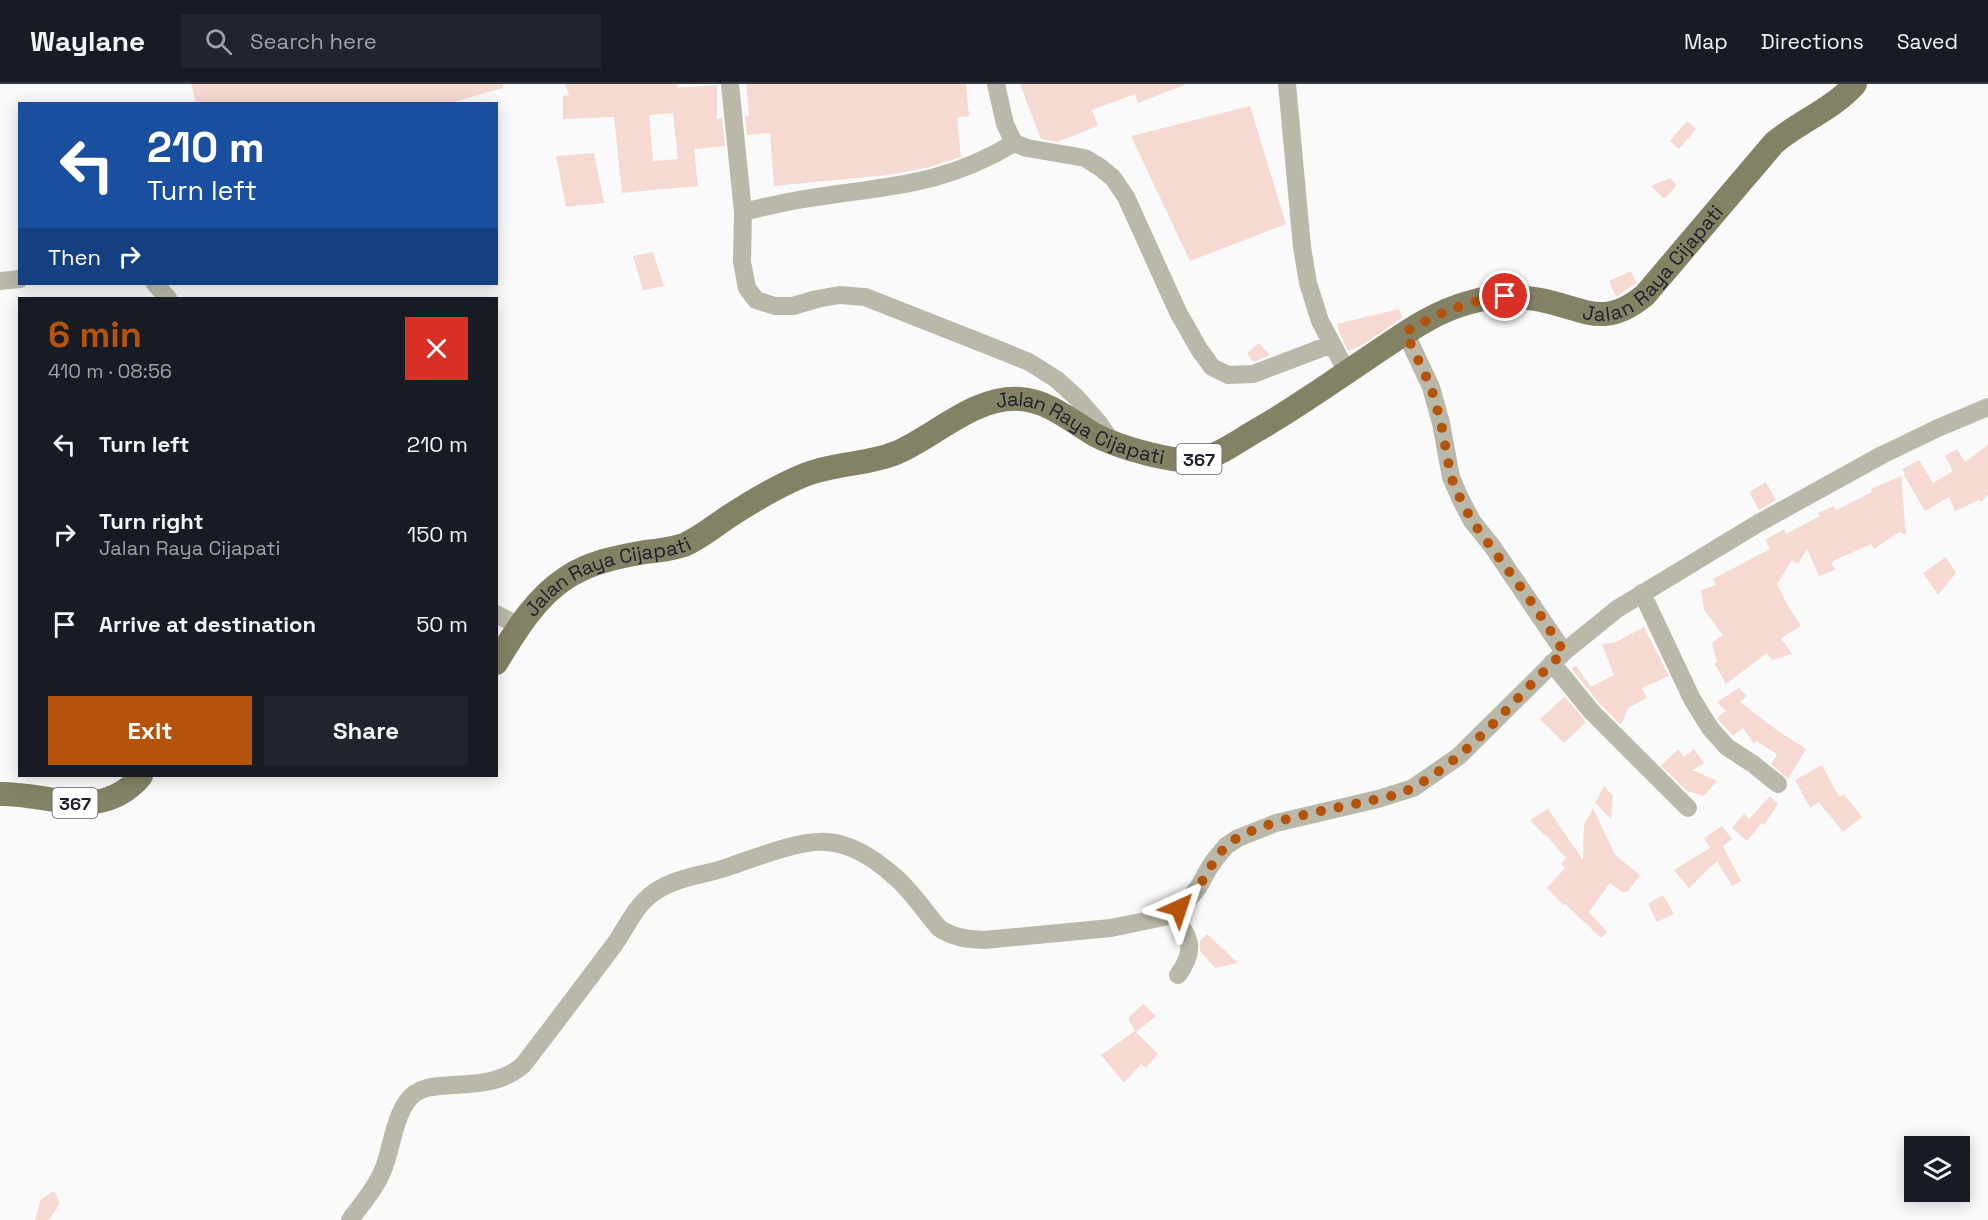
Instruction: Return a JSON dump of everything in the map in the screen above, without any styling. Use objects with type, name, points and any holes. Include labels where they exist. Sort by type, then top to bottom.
[{"type":"main road","name":"Jalan Raya Cijapati","points":[[498,660],[519,626],[542,597],[561,580],[582,567],[617,557],[681,546],[696,539],[747,505],[800,477],[820,469],[887,456],[921,440],[951,421],[996,401],[1022,399],[1039,402],[1113,443],[1184,460],[1208,457],[1280,416],[1405,332],[1455,307],[1488,298],[1519,297],[1544,301],[1592,315],[1613,313],[1633,305],[1645,295],[1774,143],[1825,111],[1855,84]]},
{"type":"main road","name":"367","points":[[0,794],[40,797],[64,802],[94,803],[122,793],[140,777]]},
{"type":"street","points":[[730,84],[744,212],[742,262],[747,288],[756,300],[775,306],[793,306],[838,295],[865,297],[1029,362],[1056,379],[1076,397],[1113,443]]},
{"type":"street","points":[[996,84],[1005,124],[1014,143],[1027,148],[1085,158],[1113,178],[1126,197],[1178,312],[1207,361],[1219,371],[1239,376],[1253,374],[1332,344]]},
{"type":"street","points":[[1287,84],[1302,247],[1308,283],[1320,321],[1347,372]]},
{"type":"street","points":[[744,212],[794,201],[901,186],[940,177],[992,157],[1014,143]]},
{"type":"street","points":[[0,281],[18,279]]},
{"type":"street","points":[[156,285],[167,297]]},
{"type":"street","points":[[1405,332],[1431,387],[1441,423],[1451,477],[1472,521],[1535,607],[1558,657],[1591,711],[1688,808]]},
{"type":"street","points":[[350,1220],[383,1172],[399,1117],[409,1098],[425,1088],[494,1081],[516,1071],[523,1065],[598,966],[638,908],[664,886],[684,878],[716,871],[793,847],[826,842],[845,845],[878,864],[895,877],[939,928],[963,939],[984,940],[1111,928],[1148,922],[1172,914],[1198,888],[1209,868],[1226,846],[1238,838],[1276,823],[1394,795],[1413,788],[1459,756],[1558,657],[1617,609],[1757,524],[1874,459],[1988,407]]},
{"type":"street","points":[[1642,593],[1692,699],[1710,728],[1726,747],[1753,764],[1778,784]]},
{"type":"street","points":[[498,615],[519,626]]},
{"type":"street","points":[[1172,914],[1183,927],[1190,945],[1186,964],[1178,975]]},
{"type":"building","points":[[191,84],[503,84],[503,88],[453,102],[196,102]]},
{"type":"building","points":[[565,84],[677,84],[677,88],[717,85],[717,119],[722,118],[725,146],[694,149],[698,186],[622,193],[614,117],[563,119],[563,96],[569,95]],"holes":[[[673,113],[678,159],[653,161],[649,115]]]},
{"type":"building","points":[[746,84],[966,84],[969,116],[957,117],[961,157],[930,167],[888,175],[774,186],[770,133],[747,135],[745,116],[749,116]]},
{"type":"building","points":[[1020,84],[1184,85],[1138,103],[1135,94],[1092,110],[1098,126],[1057,142],[1041,139]]},
{"type":"building","points":[[1250,106],[1286,224],[1190,261],[1131,136]]},
{"type":"building","points":[[1687,121],[1696,129],[1679,149],[1670,141]]},
{"type":"building","points":[[594,153],[604,203],[566,207],[556,156]]},
{"type":"building","points":[[1670,178],[1677,185],[1664,199],[1651,186]]},
{"type":"building","points":[[653,252],[664,286],[643,290],[633,256]]},
{"type":"building","points":[[1631,271],[1636,283],[1616,297],[1609,281]]},
{"type":"building","points":[[1399,309],[1402,318],[1361,346],[1348,351],[1337,324]]},
{"type":"building","points":[[1259,343],[1270,355],[1253,362],[1247,353]]},
{"type":"building","points":[[1988,445],[1988,495],[1981,502],[1979,500],[1955,511],[1949,497],[1925,511],[1902,469],[1919,460],[1933,483],[1953,471],[1945,456],[1957,449],[1965,462]]},
{"type":"building","points":[[1901,476],[1906,535],[1899,532],[1874,549],[1871,544],[1831,562],[1835,570],[1819,576],[1807,549],[1798,564],[1792,560],[1777,584],[1801,626],[1781,638],[1792,654],[1772,660],[1767,653],[1726,684],[1714,663],[1717,662],[1712,643],[1723,635],[1704,610],[1701,590],[1716,585],[1713,579],[1770,549],[1765,540],[1784,529],[1786,534],[1820,516],[1818,513],[1834,506],[1836,510],[1872,492],[1871,489]]},
{"type":"building","points":[[1766,482],[1776,500],[1759,510],[1749,492]]},
{"type":"building","points":[[1946,557],[1956,573],[1938,595],[1923,573]]},
{"type":"building","points":[[1644,627],[1669,676],[1642,688],[1647,698],[1628,708],[1621,725],[1599,703],[1571,668],[1576,666],[1591,687],[1614,675],[1602,644],[1616,642]]},
{"type":"building","points":[[1557,687],[1586,722],[1564,743],[1540,719],[1564,697]]},
{"type":"building","points":[[1739,688],[1747,696],[1740,702],[1806,749],[1788,779],[1771,764],[1777,754],[1756,741],[1754,744],[1743,728],[1733,736],[1717,718],[1726,711],[1717,702]]},
{"type":"building","points":[[1678,749],[1684,757],[1694,749],[1704,763],[1693,770],[1717,781],[1704,796],[1687,791],[1661,766]]},
{"type":"building","points":[[1822,765],[1839,797],[1844,794],[1862,817],[1843,832],[1819,802],[1810,808],[1795,780]]},
{"type":"building","points":[[1604,786],[1613,796],[1611,819],[1595,803]]},
{"type":"building","points":[[1770,796],[1778,804],[1764,825],[1762,823],[1747,841],[1732,828],[1744,814],[1749,819]]},
{"type":"building","points":[[1593,808],[1615,855],[1640,875],[1627,892],[1622,892],[1610,883],[1589,912],[1607,932],[1601,938],[1547,888],[1565,868],[1561,864],[1566,858],[1530,820],[1548,809],[1583,860],[1584,825]]},
{"type":"building","points":[[1722,826],[1732,839],[1723,846],[1741,881],[1732,886],[1717,861],[1689,888],[1674,870],[1710,848],[1704,838]]},
{"type":"building","points":[[1663,895],[1674,914],[1657,922],[1648,904]]},
{"type":"building","points":[[1207,934],[1238,963],[1215,968],[1200,951],[1200,941]]},
{"type":"building","points":[[1143,1004],[1156,1016],[1136,1032],[1158,1054],[1146,1068],[1141,1064],[1124,1083],[1101,1055],[1135,1031],[1128,1018]]},
{"type":"building","points":[[54,1191],[60,1203],[49,1220],[35,1220],[41,1199]]},
{"type":"route","points":[[1179,908],[1198,888],[1209,868],[1226,846],[1238,838],[1276,823],[1394,795],[1413,788],[1436,774],[1472,745],[1564,652],[1535,607],[1472,521],[1460,498],[1451,477],[1441,423],[1431,387],[1405,332],[1455,307],[1469,302],[1505,296]]}]
